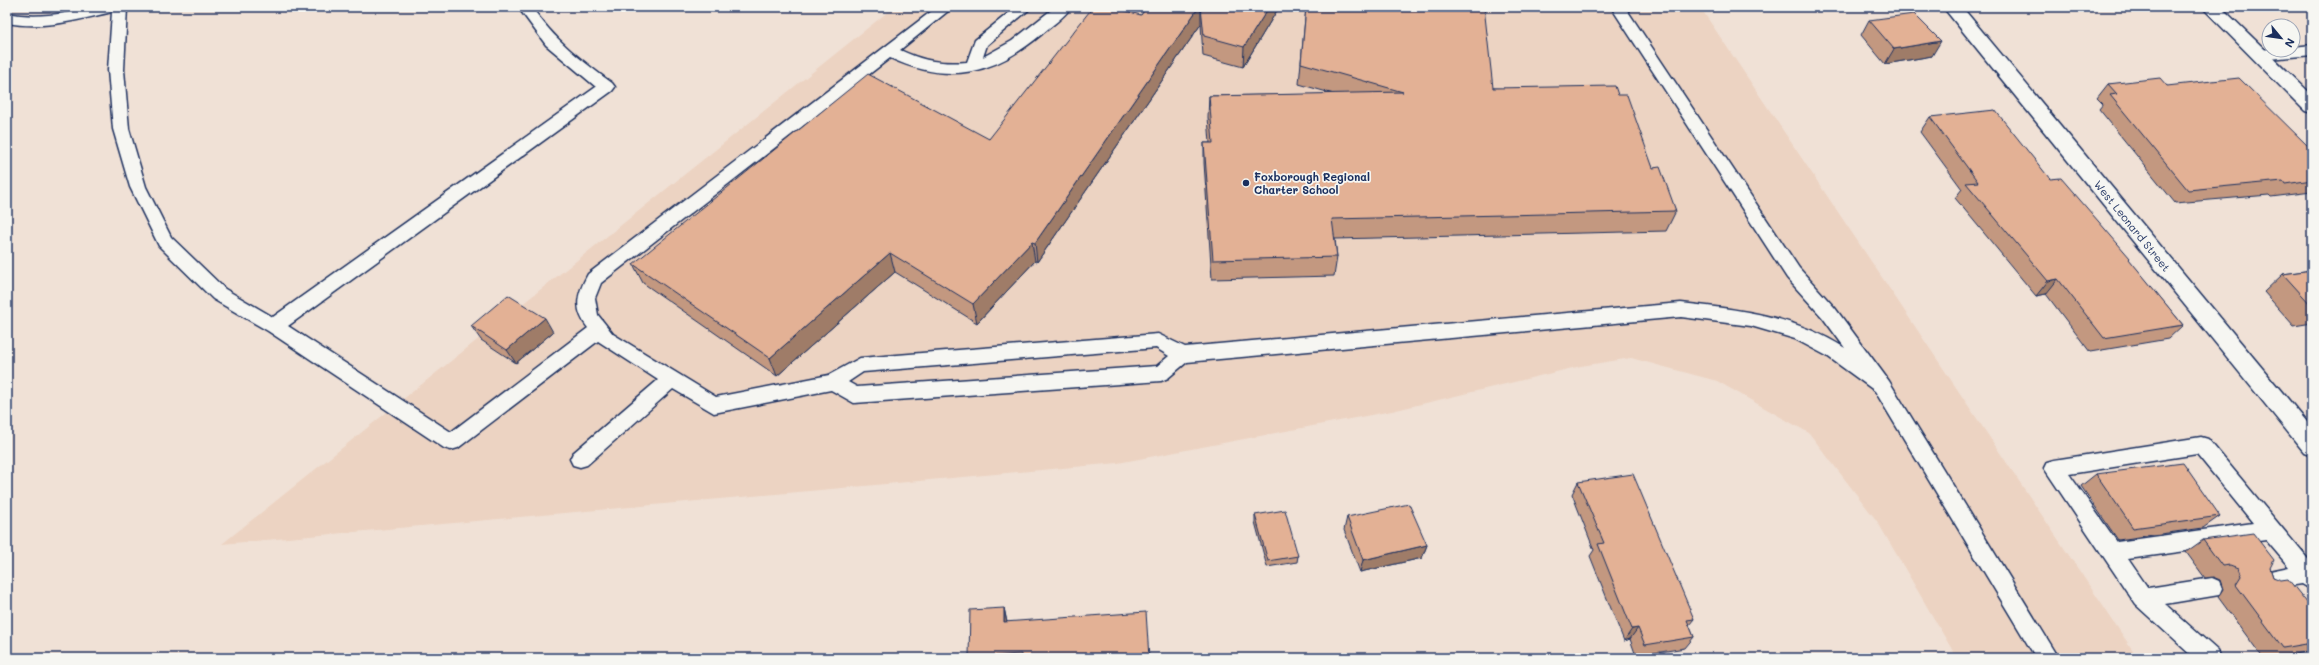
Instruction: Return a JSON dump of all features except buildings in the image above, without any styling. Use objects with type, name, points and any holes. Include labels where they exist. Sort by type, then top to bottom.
[{"type":"street","name":"West Leonard Street","points":[[1952,7],[2312,445]]},
{"type":"street","points":[[2212,7],[2312,106]]},
{"type":"lane","points":[[7,18],[42,20],[114,7]]},
{"type":"lane","points":[[120,7],[116,70],[122,129],[138,187],[165,241],[219,294],[274,326],[451,442],[600,329]]},
{"type":"lane","points":[[274,326],[607,87],[565,56],[536,26],[525,7]]},
{"type":"lane","points":[[946,7],[594,279],[586,298],[590,317],[607,339],[714,405],[833,382],[860,366],[1158,341],[1183,355]]},
{"type":"lane","points":[[974,67],[980,43],[1025,7]]},
{"type":"lane","points":[[888,51],[925,66],[951,68],[974,67],[1010,52],[1064,7]]},
{"type":"lane","points":[[1618,7],[1793,273],[1829,313],[1882,386],[2048,658]]},
{"type":"lane","points":[[2260,55],[2312,50]]},
{"type":"lane","points":[[833,382],[854,395],[1161,373],[1183,355],[1681,310],[1754,320],[1809,337],[1839,354],[1882,386]]},
{"type":"lane","points":[[580,459],[672,379]]},
{"type":"lane","points":[[2210,658],[2143,598],[2113,552],[2054,468],[2201,445],[2310,576]]},
{"type":"lane","points":[[2113,552],[2271,530]]},
{"type":"lane","points":[[2262,581],[2310,576]]},
{"type":"lane","points":[[2143,598],[2212,588]]},
{"type":"shaded area","name":"Foxborough Regional Charter School","points":[[894,7],[1700,7],[2138,658],[1957,658],[1877,521],[1809,433],[1717,381],[1631,358],[1581,366],[1392,411],[1118,463],[222,544]]},
{"type":"place","name":"Foxborough Regional Charter School","points":[[1246,183]]}]
